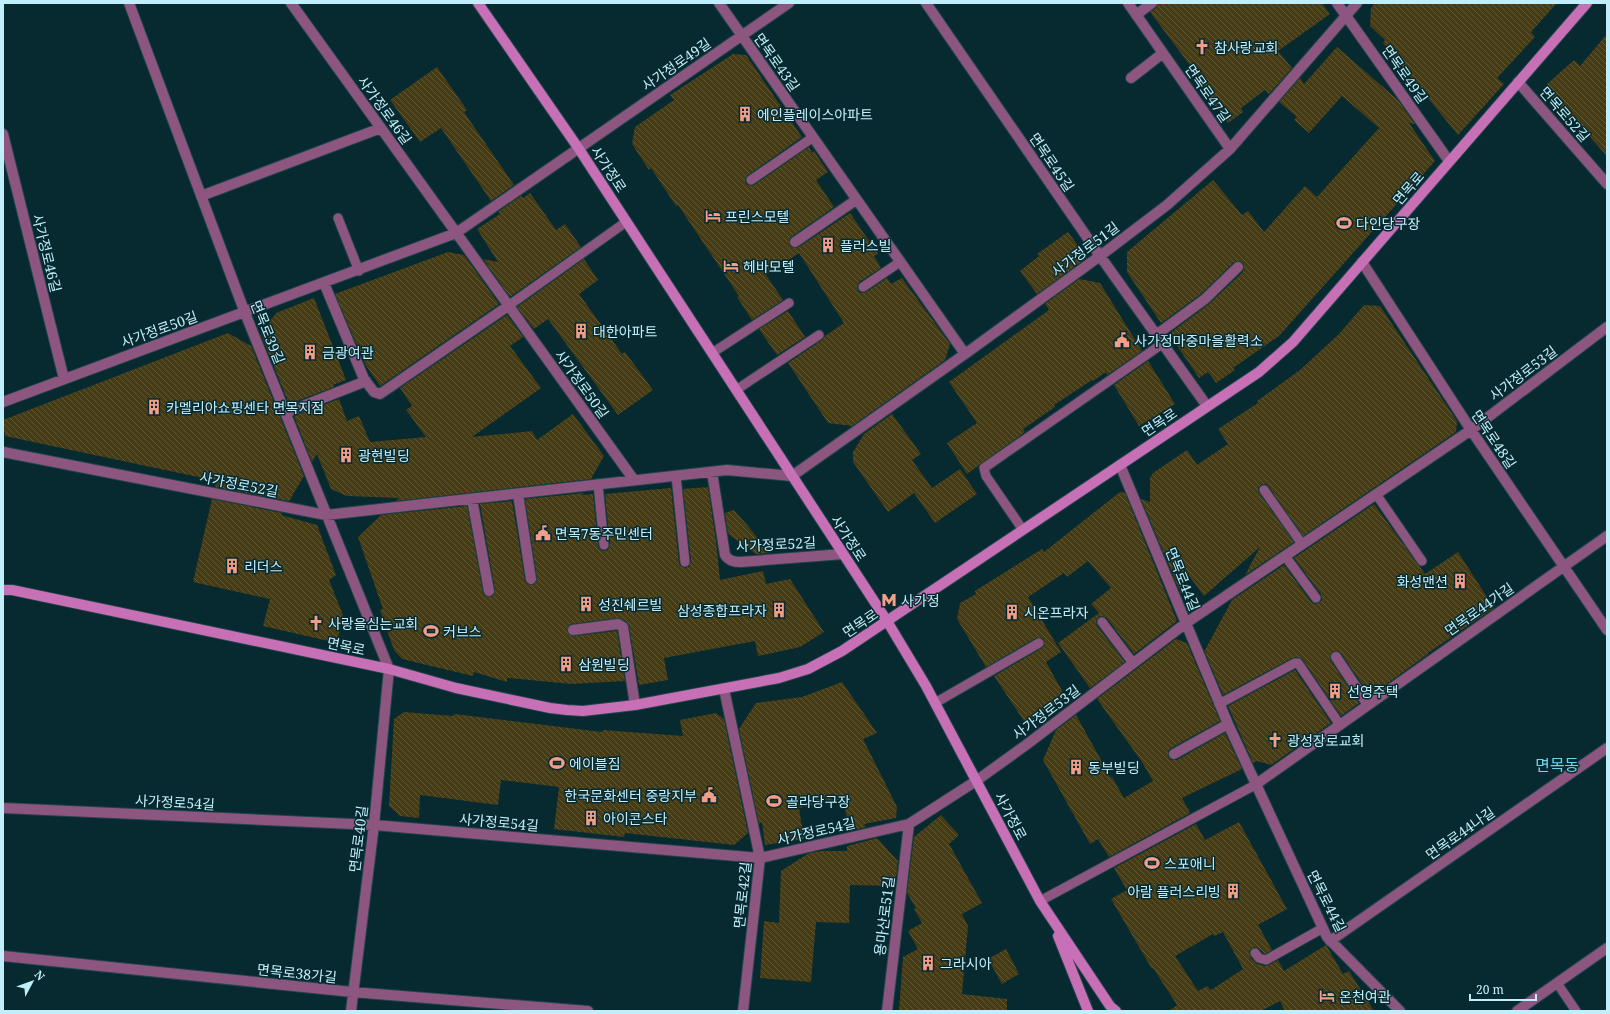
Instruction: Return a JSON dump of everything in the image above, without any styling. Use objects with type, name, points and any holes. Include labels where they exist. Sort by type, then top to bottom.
[{"type":"street","name":"면목로39길","points":[[129,3],[245,313],[389,669]]},
{"type":"street","name":"사가정로46길","points":[[291,3],[456,233]]},
{"type":"street","name":"사가정로","points":[[478,3],[579,149],[887,621],[935,703],[1040,901],[1052,920]]},
{"type":"street","name":"면목로43길","points":[[719,3],[964,354]]},
{"type":"street","name":"사가정로49길","points":[[579,149],[789,3]]},
{"type":"street","name":"면목로45길","points":[[926,3],[1100,256],[1207,406]]},
{"type":"street","name":"면목로47길","points":[[1128,3],[1230,149]]},
{"type":"street","points":[[1136,15],[1152,3]]},
{"type":"street","name":"면목로49길","points":[[1337,3],[1449,161]]},
{"type":"street","name":"사가정로51길","points":[[792,476],[1100,256],[1167,205],[1230,149],[1357,3]]},
{"type":"street","name":"면목로","points":[[3,590],[35,594],[389,669],[456,688],[550,708],[583,711],[636,705],[779,678],[808,669],[842,651],[1259,372],[1293,342],[1587,3]]},
{"type":"street","points":[[1131,78],[1163,53]]},
{"type":"street","name":"면목로52길","points":[[1518,82],[1607,184]]},
{"type":"street","points":[[201,196],[381,128]]},
{"type":"street","name":"사가정로46길","points":[[3,134],[64,379]]},
{"type":"street","name":"사가정로50길","points":[[3,402],[245,313],[456,233],[579,149]]},
{"type":"street","points":[[794,242],[856,200]]},
{"type":"street","name":"사가정로50길","points":[[456,233],[634,480]]},
{"type":"street","name":"면목로48길","points":[[1362,262],[1471,430],[1607,630]]},
{"type":"street","points":[[1156,335],[1205,299],[1238,267]]},
{"type":"street","points":[[324,283],[366,381],[374,392],[380,394],[508,306]]},
{"type":"street","name":"사가정로53길","points":[[976,781],[1026,745],[1186,623],[1471,430],[1607,327]]},
{"type":"street","points":[[285,413],[366,381]]},
{"type":"street","name":"사가정로52길","points":[[3,452],[326,515],[727,470],[792,476]]},
{"type":"street","name":"면목로44길","points":[[1120,465],[1219,704],[1255,785],[1323,928],[1330,941],[1400,1011]]},
{"type":"street","name":"사가정로52길","points":[[712,472],[725,555],[732,562],[843,554]]},
{"type":"street","points":[[518,494],[531,579]]},
{"type":"street","points":[[472,499],[489,591]]},
{"type":"street","name":"면목로44가길","points":[[1255,785],[1607,536]]},
{"type":"street","points":[[573,630],[618,624],[623,627],[636,705]]},
{"type":"street","points":[[1336,658],[1368,705]]},
{"type":"street","name":"면목로40길","points":[[351,1011],[352,992],[374,826],[389,669]]},
{"type":"street","name":"면목로42길","points":[[724,689],[760,858],[743,1011]]},
{"type":"street","points":[[1174,754],[1228,724]]},
{"type":"street","name":"면목로44나길","points":[[1330,941],[1607,748]]},
{"type":"street","name":"사가정로54길","points":[[3,808],[374,826],[760,858],[908,824],[976,781]]},
{"type":"street","name":"용마산로51길","points":[[887,1011],[908,824]]},
{"type":"street","points":[[1052,920],[1114,1009]]},
{"type":"street","points":[[1052,920],[1088,1011]]},
{"type":"street","points":[[1517,1011],[1607,948]]},
{"type":"street","name":"면목로38가길","points":[[3,956],[352,992],[588,1011]]},
{"type":"lane","points":[[751,180],[812,138]]},
{"type":"lane","points":[[338,218],[359,270]]},
{"type":"lane","points":[[508,306],[626,222]]},
{"type":"lane","points":[[863,287],[900,262]]},
{"type":"lane","points":[[712,353],[789,303]]},
{"type":"lane","points":[[736,390],[819,335]]},
{"type":"lane","points":[[1023,530],[986,476],[984,468],[1162,344]]},
{"type":"lane","points":[[676,476],[685,562]]},
{"type":"lane","points":[[598,484],[604,545]]},
{"type":"lane","points":[[1264,490],[1302,544]]},
{"type":"lane","points":[[1376,494],[1422,561]]},
{"type":"lane","points":[[1285,556],[1316,598]]},
{"type":"lane","points":[[1102,622],[1133,663]]},
{"type":"lane","points":[[935,703],[1039,643]]},
{"type":"lane","points":[[1219,704],[1295,663],[1298,663],[1340,725]]},
{"type":"lane","points":[[1040,901],[1255,785]]},
{"type":"lane","points":[[1255,953],[1259,958],[1266,960],[1323,928]]},
{"type":"lane","points":[[1557,983],[1576,1011]]},
{"type":"building","points":[[1158,3],[1322,3],[1330,14],[1278,51],[1292,68],[1269,94],[1265,90],[1241,108],[1243,112],[1228,123],[1198,83],[1201,80],[1150,12],[1156,8]]},
{"type":"building","points":[[1375,3],[1557,3],[1531,32],[1535,37],[1497,78],[1504,84],[1458,135],[1383,43],[1385,40],[1370,26],[1371,8]]},
{"type":"building","points":[[1607,34],[1607,156],[1573,118],[1570,120],[1546,94],[1547,84],[1574,60],[1580,66]]},
{"type":"building","points":[[1337,47],[1398,100],[1415,124],[1409,123],[1435,161],[1279,336],[1233,368],[1235,370],[1216,383],[1208,372],[1199,378],[1169,334],[1209,304],[1243,272],[1243,263],[1239,261],[1234,262],[1201,294],[1161,323],[1127,272],[1127,252],[1213,180],[1242,215],[1248,211],[1264,232],[1305,186],[1317,197],[1379,128],[1342,96],[1309,133],[1294,120],[1297,117],[1279,102],[1300,78],[1304,84]]},
{"type":"building","points":[[733,54],[746,55],[802,137],[748,175],[745,180],[746,184],[751,186],[754,185],[809,147],[812,153],[814,151],[828,172],[816,180],[834,207],[791,237],[789,242],[790,246],[795,248],[799,247],[850,213],[878,254],[874,256],[881,268],[859,282],[857,287],[858,291],[861,293],[866,292],[887,278],[891,284],[902,278],[950,344],[945,360],[852,426],[828,423],[788,363],[844,323],[799,253],[766,275],[783,300],[752,320],[737,297],[739,296],[678,205],[676,206],[651,168],[649,170],[632,144],[635,127],[674,100],[670,95]]},
{"type":"building","points":[[437,67],[467,110],[464,112],[514,185],[491,201],[441,128],[420,142],[390,100]]},
{"type":"building","points":[[530,193],[556,230],[565,224],[581,247],[510,297],[483,259],[498,262],[477,229],[500,214],[498,212],[521,196],[523,198]]},
{"type":"building","points":[[1068,232],[1087,258],[1037,294],[1020,271],[1039,256],[1037,254]]},
{"type":"building","points":[[448,252],[464,255],[499,304],[380,386],[365,364],[335,294]]},
{"type":"building","points":[[584,259],[598,280],[579,294],[622,354],[625,352],[653,390],[618,415],[548,319],[534,329],[517,307]]},
{"type":"building","points":[[1079,279],[1100,283],[1142,351],[1107,375],[1106,372],[1054,405],[1055,407],[1023,429],[1025,432],[967,474],[947,443],[977,423],[949,382],[1049,310],[1045,304]]},
{"type":"building","name":"금광여관","points":[[314,298],[346,380],[333,385],[334,387],[289,404],[261,334],[276,313]]},
{"type":"building","points":[[1364,305],[1380,306],[1457,421],[1456,432],[1303,536],[1269,487],[1266,484],[1261,485],[1258,488],[1259,493],[1294,542],[1245,575],[1260,547],[1204,596],[1184,569],[1181,594],[1141,499],[1150,502],[1150,478],[1153,473],[1187,450],[1197,465],[1228,444],[1218,429],[1258,403],[1257,401],[1300,370],[1339,334]]},
{"type":"building","points":[[788,311],[805,337],[777,355],[759,329]]},
{"type":"building","points":[[507,315],[523,337],[510,346],[541,388],[472,437],[532,431],[537,440],[573,414],[604,456],[591,479],[396,501],[399,498],[347,496],[331,489],[317,454],[312,462],[294,416],[339,399],[347,421],[359,416],[370,442],[426,437],[406,410],[412,406],[400,388]]},
{"type":"building","name":"카멜리아쇼핑센타 면목지점","points":[[228,333],[251,346],[304,476],[289,501],[215,487],[217,481],[5,436],[3,420]]},
{"type":"building","points":[[1148,361],[1175,404],[1139,426],[1114,385]]},
{"type":"building","points":[[892,414],[921,454],[912,460],[932,488],[960,469],[977,494],[935,523],[914,493],[888,512],[853,462],[853,452],[864,434]]},
{"type":"building","points":[[708,487],[720,580],[763,571],[766,584],[790,579],[824,632],[800,647],[758,656],[755,641],[664,658],[668,680],[639,685],[629,626],[626,621],[618,618],[572,624],[569,625],[567,630],[568,634],[573,636],[617,631],[625,681],[572,684],[507,678],[507,682],[474,672],[473,676],[402,659],[394,650],[380,610],[383,609],[358,537],[381,515],[467,506],[483,592],[484,595],[490,597],[493,596],[495,590],[480,504],[512,501],[525,580],[526,583],[532,585],[535,584],[537,578],[525,499],[584,493],[582,495],[593,494],[598,546],[599,549],[604,551],[608,550],[610,544],[605,494],[671,488],[679,563],[680,566],[685,568],[689,567],[691,561],[683,489]]},
{"type":"building","points":[[1120,492],[1125,493],[1177,621],[1134,654],[1107,618],[1102,616],[1098,617],[1096,622],[1097,626],[1125,662],[1090,688],[1058,643],[1099,613],[1091,604],[1111,588],[1088,561],[1067,577],[1064,573],[1028,597],[1061,652],[1046,662],[1066,698],[1026,724],[994,676],[1042,648],[1044,646],[1044,640],[1042,638],[1036,638],[986,667],[957,619],[960,603],[976,594],[975,591],[1042,549],[1044,552]]},
{"type":"building","points":[[212,499],[282,513],[281,515],[317,525],[336,575],[329,580],[343,615],[337,643],[263,626],[270,599],[193,582]]},
{"type":"building","points":[[1374,504],[1425,574],[1458,552],[1494,608],[1428,653],[1370,696],[1341,653],[1336,651],[1332,652],[1330,657],[1331,661],[1359,703],[1341,716],[1303,660],[1298,657],[1292,658],[1223,695],[1204,650],[1232,600],[1284,565],[1311,602],[1314,604],[1319,603],[1322,600],[1321,594],[1294,558]]},
{"type":"building","points":[[734,510],[769,553],[756,554],[728,534],[725,513]]},
{"type":"building","points":[[1176,639],[1187,643],[1220,721],[1171,748],[1168,751],[1168,757],[1171,760],[1177,760],[1225,733],[1242,769],[1182,798],[1190,813],[1109,857],[1098,839],[1090,844],[1043,760],[1056,730],[1076,715],[1111,778],[1112,777],[1124,798],[1153,781],[1142,762],[1097,699]]},
{"type":"building","points":[[1295,670],[1331,723],[1271,765],[1257,761],[1253,763],[1228,706]]},
{"type":"building","points":[[842,682],[877,733],[863,739],[897,807],[896,818],[864,824],[866,827],[850,831],[849,828],[851,827],[849,827],[843,799],[799,808],[804,839],[765,845],[762,822],[759,824],[739,729],[756,703],[802,697]]},
{"type":"building","points":[[404,712],[453,716],[454,714],[602,732],[603,730],[683,736],[680,720],[716,713],[724,719],[748,833],[734,845],[625,833],[624,837],[554,829],[559,787],[501,780],[498,805],[420,795],[419,818],[400,816],[389,806],[394,719]]},
{"type":"building","points":[[941,815],[959,835],[949,844],[982,903],[962,914],[968,926],[962,994],[1007,999],[1007,1011],[899,1011],[903,957],[918,949],[908,931],[922,923],[914,909],[916,908],[907,893],[914,837]]},
{"type":"building","points":[[1239,822],[1287,909],[1258,925],[1272,950],[1265,954],[1258,948],[1254,947],[1249,951],[1250,957],[1257,964],[1265,966],[1278,960],[1284,971],[1326,945],[1343,974],[1349,971],[1374,1011],[1285,1011],[1280,1001],[1261,1011],[1169,1011],[1177,1005],[1153,968],[1152,969],[1111,899],[1127,890],[1114,868],[1196,824],[1205,840]],"holes":[[[1223,932],[1243,969],[1211,990],[1207,986],[1198,991],[1175,956],[1213,934],[1214,936]]]},
{"type":"building","points":[[877,838],[898,861],[895,886],[850,885],[849,923],[816,922],[811,982],[760,978],[764,921],[779,923],[781,871],[809,853],[822,851],[847,851],[847,846]]},
{"type":"building","points":[[1006,949],[1019,974],[1002,984],[988,959]]},
{"type":"place","name":"참사랑교회","points":[[1202,47]]},
{"type":"place","name":"에인플레이스아파트","points":[[745,114]]},
{"type":"place","name":"프린스모텔","points":[[713,216]]},
{"type":"place","name":"다인당구장","points":[[1344,223]]},
{"type":"place","name":"플러스빌","points":[[828,245]]},
{"type":"place","name":"헤바모텔","points":[[731,266]]},
{"type":"place","name":"대한아파트","points":[[581,331]]},
{"type":"place","name":"사가정마중마을활력소","points":[[1122,340]]},
{"type":"place","name":"금광여관","points":[[310,352]]},
{"type":"place","name":"카멜리아쇼핑센타 면목지점","points":[[154,407]]},
{"type":"place","name":"광현빌딩","points":[[346,455]]},
{"type":"place","name":"면목7동주민센터","points":[[543,533]]},
{"type":"place","name":"리더스","points":[[232,566]]},
{"type":"place","name":"화성맨션","points":[[1460,581]]},
{"type":"place","name":"사가정","points":[[889,600]]},
{"type":"place","name":"성진쉐르빌","points":[[586,604]]},
{"type":"place","name":"삼성종합프라자","points":[[779,610]]},
{"type":"place","name":"시온프라자","points":[[1012,612]]},
{"type":"place","name":"사랑을심는교회","points":[[316,623]]},
{"type":"place","name":"커브스","points":[[431,631]]},
{"type":"place","name":"삼원빌딩","points":[[566,664]]},
{"type":"place","name":"선영주택","points":[[1335,691]]},
{"type":"place","name":"광성장로교회","points":[[1275,740]]},
{"type":"place","name":"에이블짐","points":[[557,763]]},
{"type":"place","name":"동부빌딩","points":[[1076,767]]},
{"type":"place","name":"한국문화센터 중랑지부","points":[[709,795]]},
{"type":"place","name":"골라당구장","points":[[774,801]]},
{"type":"place","name":"아이콘스타","points":[[591,818]]},
{"type":"place","name":"스포애니","points":[[1152,863]]},
{"type":"place","name":"아람 플러스리빙","points":[[1233,891]]},
{"type":"place","name":"그라시아","points":[[928,963]]},
{"type":"place","name":"온천여관","points":[[1327,996]]},
{"type":"district","name":"면목동","points":[[1557,765]]}]
